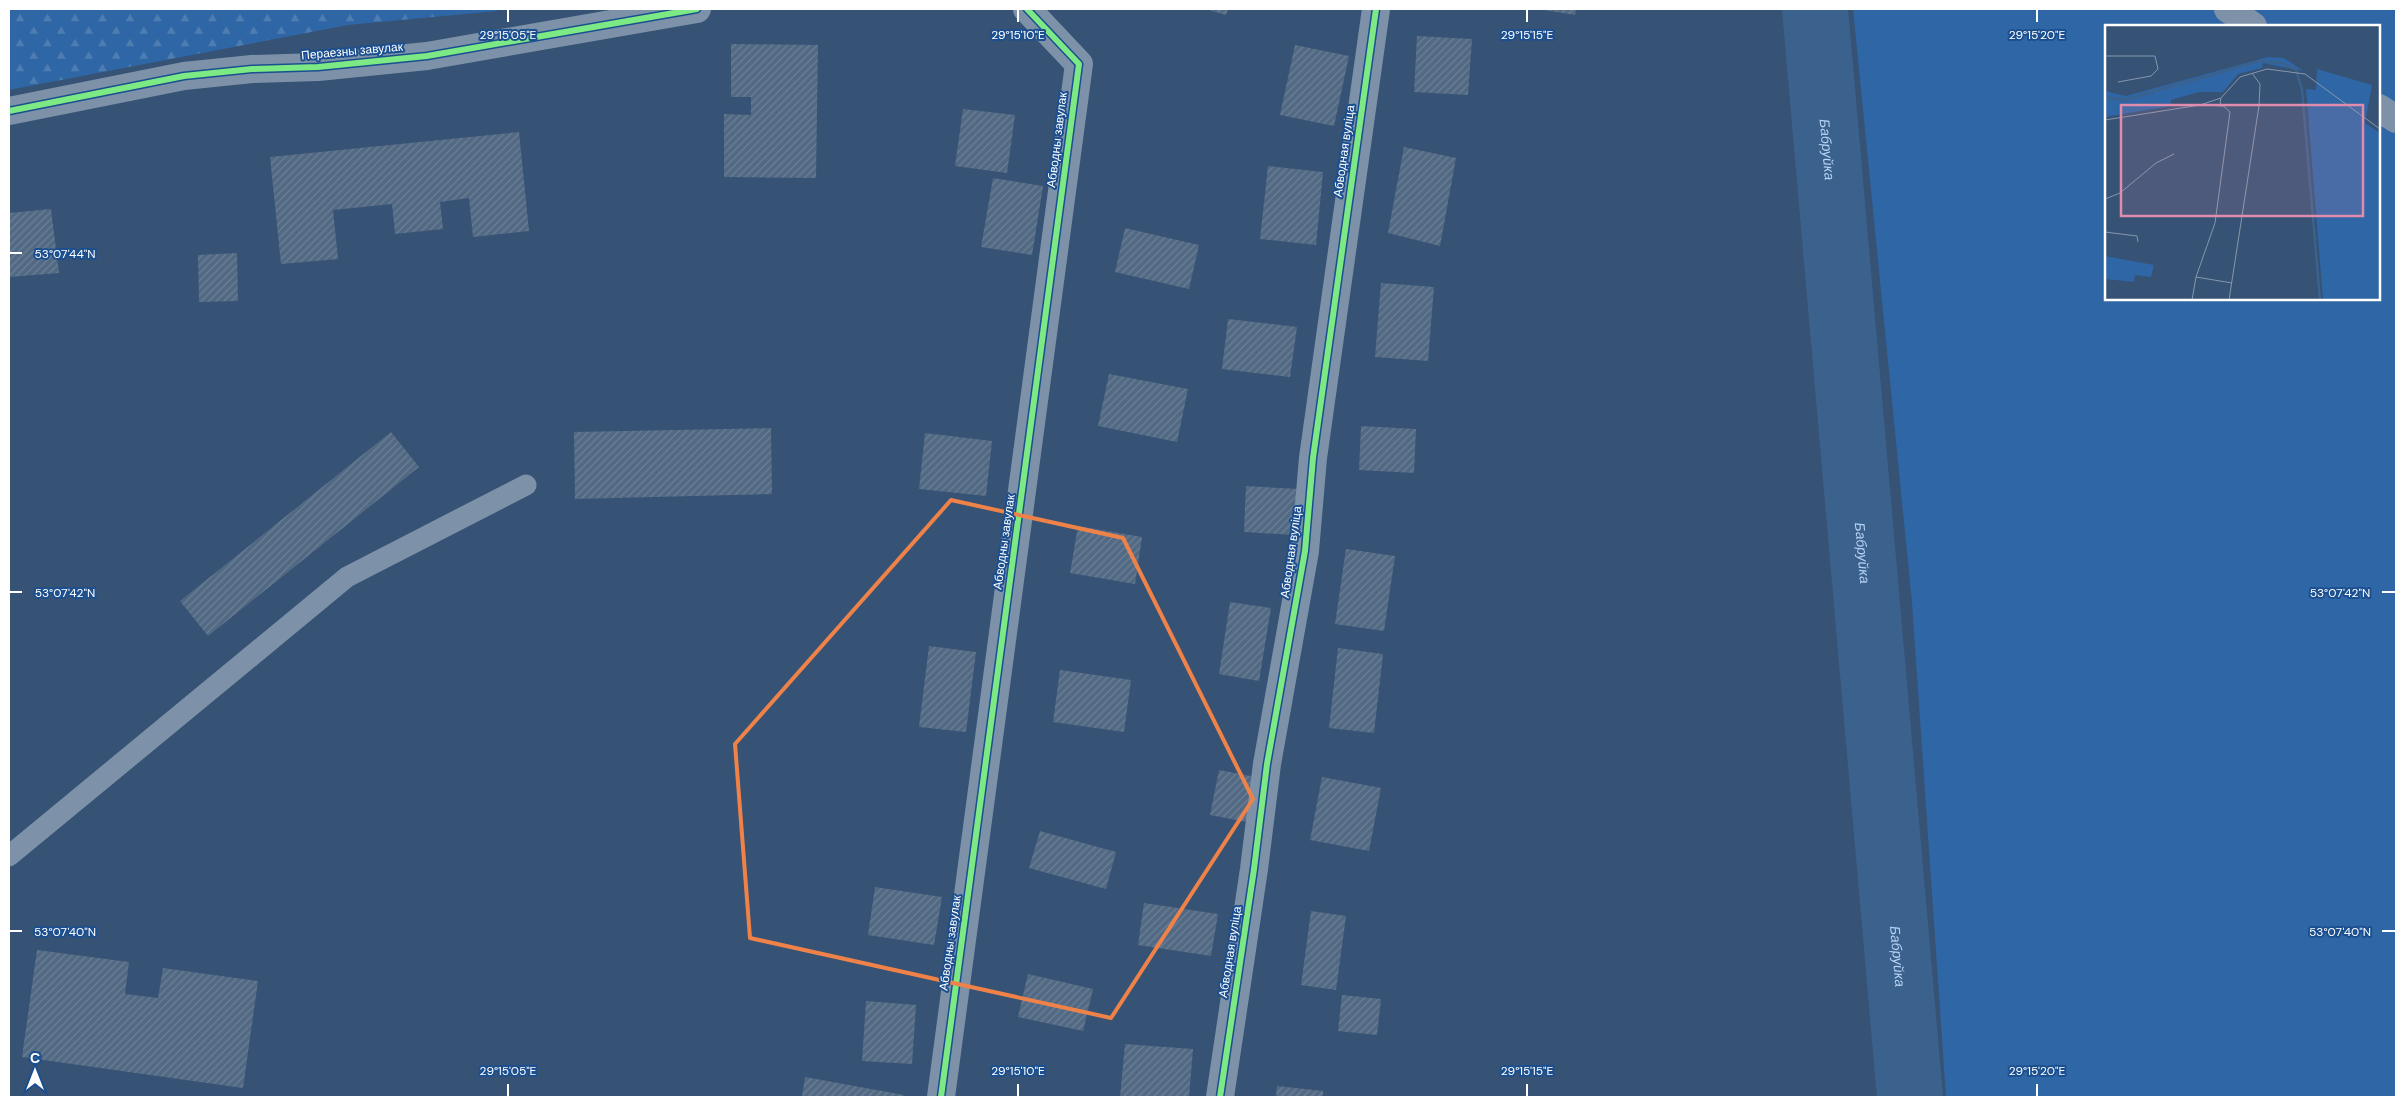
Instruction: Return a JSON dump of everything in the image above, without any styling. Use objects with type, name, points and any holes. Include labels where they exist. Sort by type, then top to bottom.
[{"type":"street","name":"Пераезны завулак","points":[[9,111],[184,76],[252,68],[318,67],[427,56],[697,9]]},
{"type":"street","name":"Абводны завулак","points":[[941,1097],[1078,64],[1027,9]]},
{"type":"street","name":"Абводная вуліца","points":[[1220,1097],[1254,869],[1267,764],[1305,551],[1313,458],[1376,9]]},
{"type":"street","points":[[2228,9],[2252,25]]},
{"type":"street","points":[[2380,109],[2396,119]]},
{"type":"lane","points":[[9,856],[347,577],[526,485]]},
{"type":"highlighted area","points":[[951,500],[1123,538],[1253,799],[1111,1018],[750,938],[735,744]]},
{"type":"green space","points":[[9,9],[497,9],[497,11],[348,25],[9,90]]},
{"type":"green space","points":[[1853,9],[2396,9],[2396,1097],[1946,1097],[1912,603]]},
{"type":"building","points":[[1206,9],[1228,9],[1226,15]]},
{"type":"building","points":[[1538,9],[1576,9],[1575,15]]},
{"type":"building","points":[[1417,36],[1472,39],[1468,95],[1414,92]]},
{"type":"building","points":[[731,44],[818,45],[816,178],[724,177],[724,114],[751,115],[751,97],[731,97]]},
{"type":"building","points":[[1295,45],[1349,56],[1334,126],[1280,115]]},
{"type":"building","points":[[963,109],[1015,115],[1007,173],[955,166]]},
{"type":"building","points":[[519,132],[529,231],[473,237],[469,198],[440,202],[443,229],[395,234],[392,204],[333,210],[338,259],[281,264],[270,157]]},
{"type":"building","points":[[1404,147],[1456,158],[1440,246],[1388,233]]},
{"type":"building","points":[[1268,166],[1323,172],[1316,245],[1260,239]]},
{"type":"building","points":[[993,178],[1043,186],[1032,255],[981,247]]},
{"type":"building","points":[[51,209],[59,273],[9,277],[9,213]]},
{"type":"building","points":[[1125,228],[1199,245],[1189,289],[1115,272]]},
{"type":"building","points":[[237,253],[238,301],[199,302],[198,255]]},
{"type":"building","points":[[1381,283],[1434,287],[1428,361],[1375,357]]},
{"type":"building","points":[[1228,319],[1297,327],[1290,377],[1222,369]]},
{"type":"building","points":[[1109,374],[1188,389],[1177,442],[1098,426]]},
{"type":"building","points":[[1361,426],[1416,429],[1414,473],[1359,470]]},
{"type":"building","points":[[771,428],[772,494],[575,499],[574,432]]},
{"type":"building","points":[[391,432],[419,467],[208,636],[180,601]]},
{"type":"building","points":[[925,433],[992,441],[986,496],[919,489]]},
{"type":"building","points":[[1246,486],[1298,489],[1295,535],[1244,532]]},
{"type":"building","points":[[1078,526],[1142,537],[1135,584],[1070,573]]},
{"type":"building","points":[[1346,549],[1395,556],[1384,631],[1335,624]]},
{"type":"building","points":[[1230,602],[1271,608],[1259,681],[1219,674]]},
{"type":"building","points":[[929,646],[976,652],[966,732],[919,727]]},
{"type":"building","points":[[1338,648],[1383,654],[1374,733],[1329,728]]},
{"type":"building","points":[[1060,670],[1131,680],[1124,732],[1053,722]]},
{"type":"building","points":[[1219,770],[1256,777],[1247,822],[1210,815]]},
{"type":"building","points":[[1322,777],[1381,788],[1369,851],[1310,840]]},
{"type":"building","points":[[1040,831],[1116,852],[1106,889],[1029,868]]},
{"type":"building","points":[[875,887],[942,897],[934,945],[868,935]]},
{"type":"building","points":[[1144,903],[1218,914],[1211,956],[1138,945]]},
{"type":"building","points":[[1311,911],[1346,916],[1336,990],[1301,985]]},
{"type":"building","points":[[37,950],[129,962],[125,994],[158,998],[163,968],[258,981],[243,1088],[22,1057]]},
{"type":"building","points":[[1028,974],[1093,989],[1083,1031],[1018,1017]]},
{"type":"building","points":[[1342,995],[1381,999],[1377,1035],[1338,1031]]},
{"type":"building","points":[[866,1001],[916,1005],[912,1064],[862,1061]]},
{"type":"building","points":[[1125,1044],[1193,1049],[1189,1097],[1120,1097]]},
{"type":"building","points":[[805,1077],[904,1095],[903,1097],[802,1097]]},
{"type":"building","points":[[1277,1086],[1323,1091],[1323,1097],[1276,1097]]},
{"type":"waterway","name":"Бабруйка","points":[[1815,9],[1910,1097]]},
{"type":"cycle path","points":[[9,111],[184,76],[252,69],[318,67],[427,56],[697,9]]},
{"type":"cycle path","points":[[941,1097],[1079,64],[1027,9]]},
{"type":"cycle path","points":[[1220,1097],[1254,869],[1267,764],[1305,551],[1313,458],[1376,9]]}]
